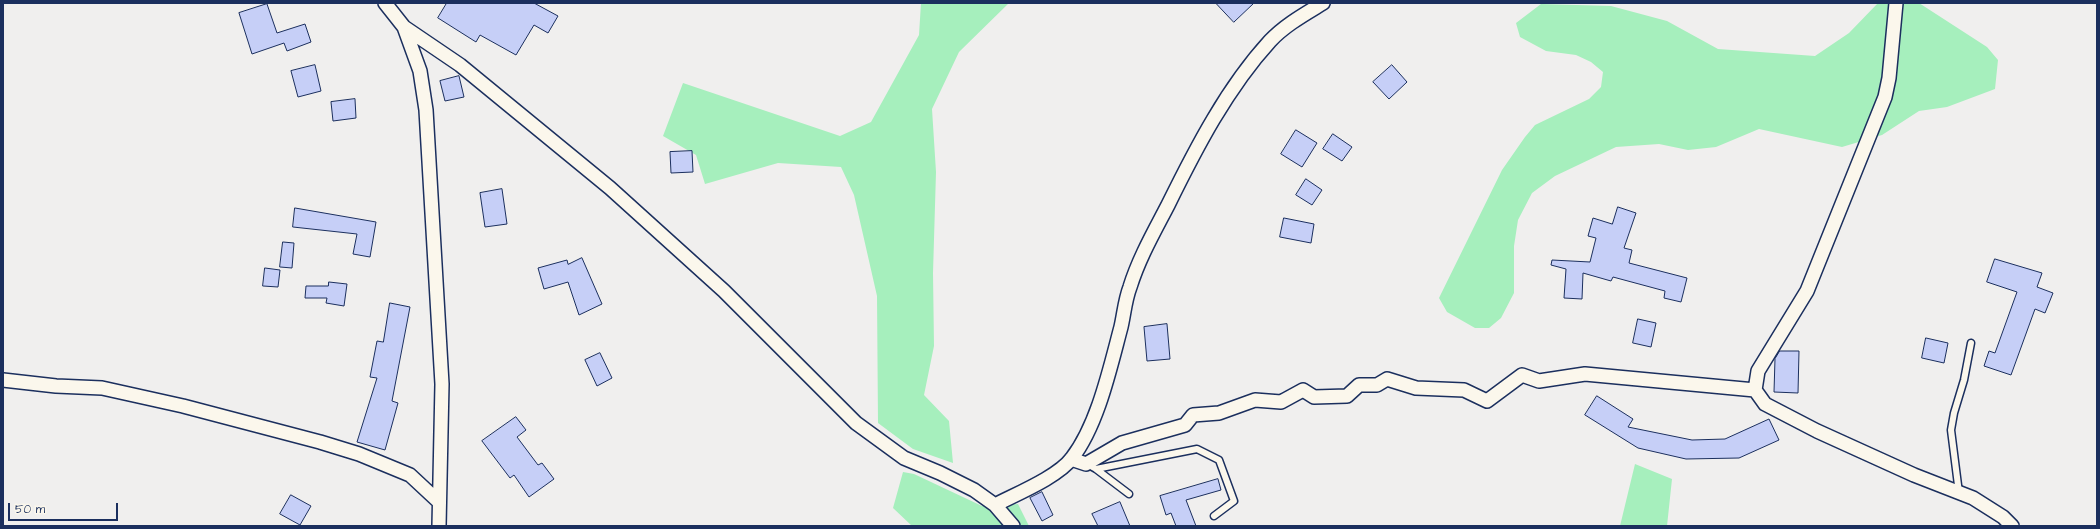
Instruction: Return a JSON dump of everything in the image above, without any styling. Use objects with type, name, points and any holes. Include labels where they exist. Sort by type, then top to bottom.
[{"type":"street","points":[[385,3],[404,27],[460,65],[610,188],[724,291],[856,423],[904,458],[954,479],[974,490],[995,505],[1013,526]]},
{"type":"street","points":[[995,505],[1043,481],[1071,460],[1085,437],[1096,408],[1112,358],[1130,287],[1145,249],[1208,129],[1238,79],[1271,40],[1298,17],[1323,3]]},
{"type":"street","points":[[1896,3],[1889,78],[1885,97],[1808,291],[1758,370],[1755,390],[1765,404],[1817,431],[1973,498],[2003,517],[2012,526]]},
{"type":"street","points":[[404,27],[420,71],[426,110],[442,384],[439,526]]},
{"type":"street","points":[[1071,460],[1091,466],[1122,443],[1185,425],[1193,415],[1219,413],[1255,400],[1281,402],[1303,390],[1314,397],[1346,396],[1359,385],[1377,385],[1387,379],[1416,388],[1464,390],[1487,401],[1522,375],[1539,381],[1585,374],[1755,390]]},
{"type":"street","points":[[3,380],[56,386],[102,388],[183,406],[320,442],[359,454],[410,475],[439,502]]},
{"type":"lane","points":[[1959,493],[1951,430],[1954,413],[1964,380],[1971,344]]},
{"type":"lane","points":[[1091,466],[1197,450],[1219,460],[1234,501],[1214,516]]},
{"type":"lane","points":[[1091,466],[1129,494]]},
{"type":"green space","points":[[921,3],[1009,3],[959,52],[932,109],[936,172],[933,273],[934,346],[924,395],[949,421],[953,463],[913,449],[878,423],[877,296],[854,195],[841,167],[778,163],[705,184],[696,155],[663,136],[683,83],[840,136],[871,122],[919,35]]},
{"type":"green space","points":[[1878,3],[1919,3],[1987,47],[1998,60],[1995,89],[1947,107],[1919,111],[1882,135],[1842,147],[1759,129],[1716,147],[1688,150],[1659,144],[1616,147],[1555,176],[1532,193],[1518,220],[1514,246],[1514,293],[1501,318],[1489,328],[1475,328],[1447,312],[1439,298],[1502,170],[1535,125],[1589,99],[1601,87],[1603,72],[1591,62],[1576,55],[1546,51],[1520,37],[1516,23],[1541,4],[1611,6],[1667,21],[1718,49],[1815,56],[1849,33]]},
{"type":"green space","points":[[1635,464],[1672,479],[1667,526],[1620,526]]},
{"type":"green space","points":[[903,472],[914,474],[982,506],[1018,504],[1029,526],[912,526],[893,508]]},
{"type":"building","points":[[447,3],[534,3],[558,16],[548,33],[534,25],[516,55],[480,35],[476,42],[438,18]]},
{"type":"building","points":[[1216,3],[1254,3],[1234,22]]},
{"type":"building","points":[[267,4],[277,33],[305,24],[311,42],[287,51],[284,43],[252,54],[239,13]]},
{"type":"building","points":[[315,65],[321,91],[298,97],[291,71]]},
{"type":"building","points":[[1392,65],[1407,82],[1389,99],[1373,82]]},
{"type":"building","points":[[459,76],[464,97],[445,101],[440,81]]},
{"type":"building","points":[[355,99],[356,118],[333,121],[331,102]]},
{"type":"building","points":[[1296,130],[1317,143],[1302,167],[1281,154]]},
{"type":"building","points":[[1333,134],[1352,147],[1342,161],[1323,149]]},
{"type":"building","points":[[692,151],[693,172],[671,173],[670,152]]},
{"type":"building","points":[[1306,179],[1322,190],[1312,205],[1296,195]]},
{"type":"building","points":[[502,189],[507,224],[485,227],[480,193]]},
{"type":"building","points":[[1618,207],[1636,213],[1624,248],[1632,250],[1629,263],[1687,278],[1681,302],[1664,298],[1665,291],[1613,277],[1611,281],[1583,273],[1582,299],[1564,298],[1566,269],[1551,265],[1552,260],[1590,262],[1596,238],[1588,236],[1593,218],[1612,224]]},
{"type":"building","points":[[295,208],[376,222],[370,257],[353,254],[357,234],[293,227]]},
{"type":"building","points":[[1284,218],[1314,224],[1311,243],[1280,237]]},
{"type":"building","points":[[283,242],[294,243],[292,268],[280,267]]},
{"type":"building","points":[[582,258],[602,304],[579,315],[568,282],[544,289],[538,268],[567,260],[568,264]]},
{"type":"building","points":[[1995,259],[2042,273],[2037,287],[2053,293],[2045,313],[2035,309],[2011,375],[1984,366],[1989,351],[1995,353],[2017,292],[1987,282]]},
{"type":"building","points":[[265,268],[280,270],[278,287],[263,286]]},
{"type":"building","points":[[329,282],[347,284],[344,306],[326,303],[327,298],[305,298],[306,286],[328,286]]},
{"type":"building","points":[[390,303],[410,307],[392,401],[398,403],[385,450],[357,442],[377,378],[370,377],[377,341],[383,342]]},
{"type":"building","points":[[1638,319],[1656,323],[1651,347],[1633,343]]},
{"type":"building","points":[[1167,324],[1170,359],[1147,361],[1144,327]]},
{"type":"building","points":[[1926,338],[1948,343],[1944,363],[1922,358]]},
{"type":"building","points":[[1780,351],[1799,351],[1798,393],[1774,392],[1775,359]]},
{"type":"building","points":[[600,353],[612,378],[597,386],[585,360]]},
{"type":"building","points":[[1597,396],[1633,419],[1628,427],[1692,440],[1725,439],[1769,419],[1779,440],[1739,458],[1686,459],[1638,448],[1585,415]]},
{"type":"building","points":[[516,417],[526,430],[517,437],[538,465],[542,463],[554,479],[529,497],[514,475],[510,478],[482,441]]},
{"type":"building","points":[[1218,479],[1221,490],[1186,500],[1196,526],[1176,526],[1171,513],[1166,515],[1160,496]]},
{"type":"building","points":[[1042,492],[1053,515],[1042,521],[1030,498]]},
{"type":"building","points":[[291,495],[311,506],[300,525],[280,514]]},
{"type":"building","points":[[1120,502],[1130,526],[1098,526],[1092,514]]}]
